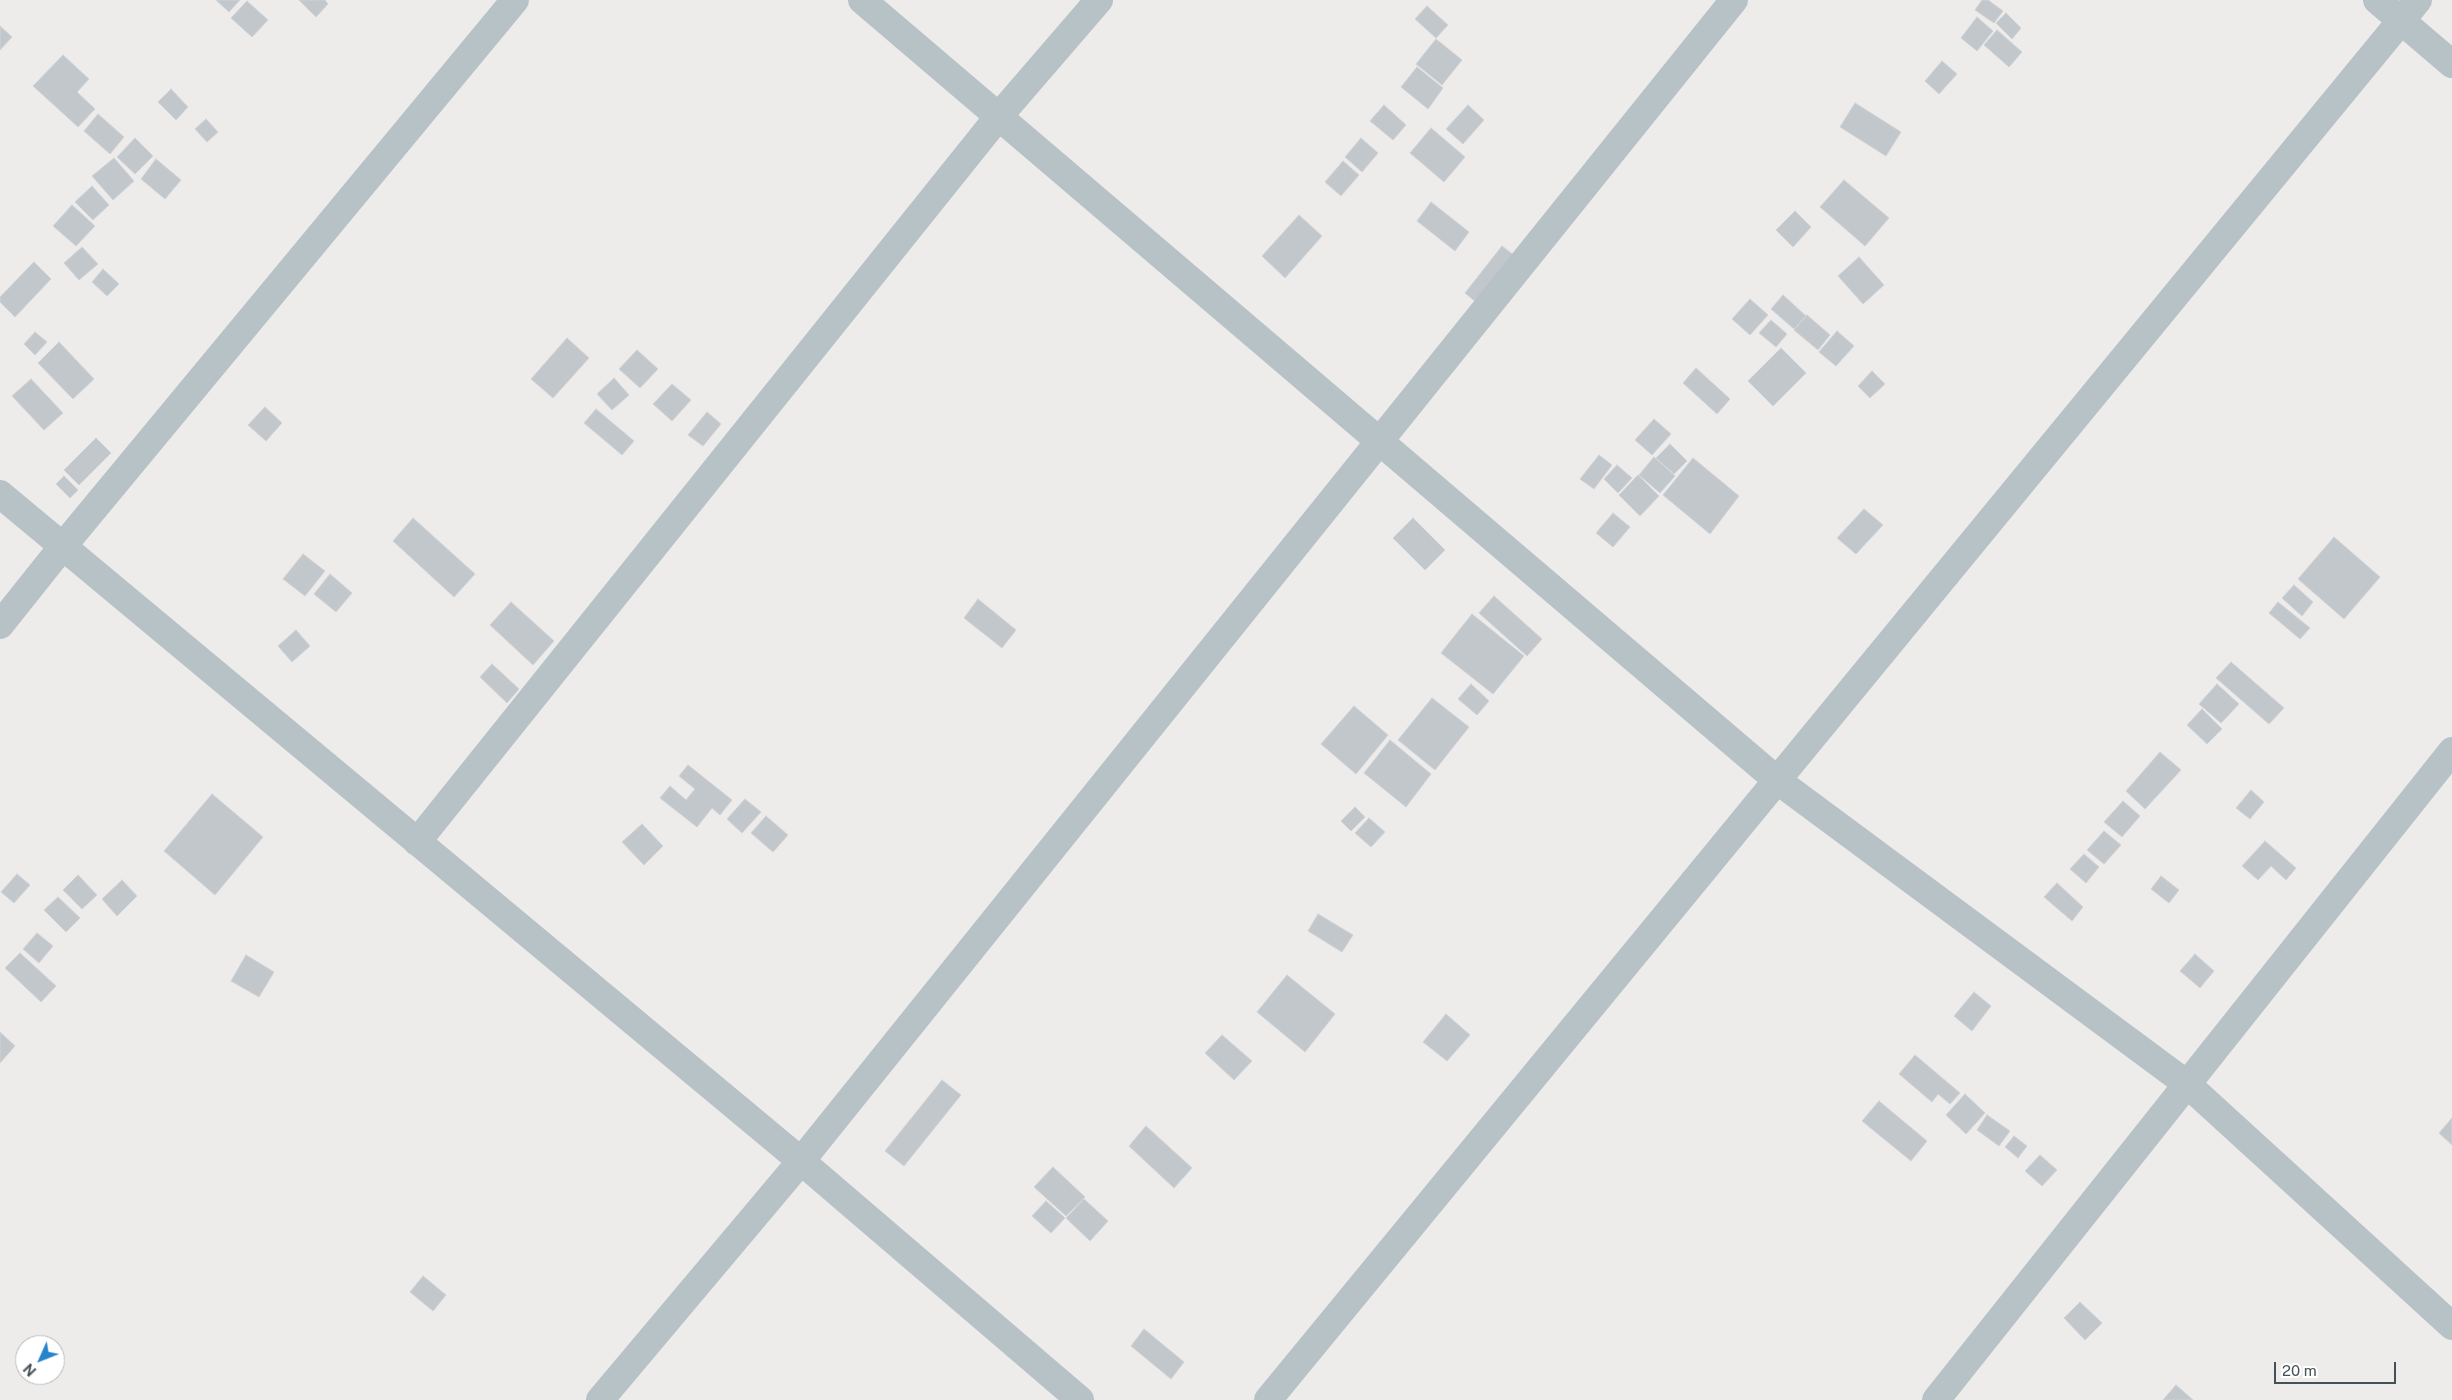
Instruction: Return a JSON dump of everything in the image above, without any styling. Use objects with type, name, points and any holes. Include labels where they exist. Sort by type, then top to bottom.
[{"type":"street","points":[[0,625],[63,546],[515,0]]},
{"type":"street","points":[[862,0],[1778,781],[2187,1084],[2452,1326]]},
{"type":"street","points":[[417,842],[999,116],[1099,0]]},
{"type":"street","points":[[600,1400],[801,1161],[1734,0]]},
{"type":"street","points":[[2377,0],[2410,10],[2452,64]]},
{"type":"street","points":[[1268,1400],[2410,10]]},
{"type":"street","points":[[0,494],[801,1161],[1080,1400]]},
{"type":"street","points":[[1936,1400],[2452,751]]},
{"type":"building","points":[[216,0],[240,0],[229,12]]},
{"type":"building","points":[[299,0],[325,0],[328,4],[316,17]]},
{"type":"building","points":[[1982,0],[1988,0],[2003,11],[1994,23],[1975,10]]},
{"type":"building","points":[[247,1],[268,20],[252,37],[231,18]]},
{"type":"building","points":[[1427,6],[1448,25],[1436,38],[1415,19]]},
{"type":"building","points":[[2006,13],[2021,28],[2012,39],[1996,23]]},
{"type":"building","points":[[1977,17],[1993,31],[1977,51],[1961,38]]},
{"type":"building","points":[[0,26],[12,37],[0,50]]},
{"type":"building","points":[[1997,30],[2022,52],[2009,67],[1984,45]]},
{"type":"building","points":[[1436,39],[1462,60],[1442,85],[1416,64]]},
{"type":"building","points":[[63,55],[89,79],[77,92],[95,109],[78,127],[33,86]]},
{"type":"building","points":[[1942,61],[1957,74],[1939,94],[1925,81]]},
{"type":"building","points":[[1417,67],[1443,88],[1428,109],[1401,87]]},
{"type":"building","points":[[171,89],[188,107],[176,120],[158,102]]},
{"type":"building","points":[[1855,103],[1901,132],[1886,156],[1840,127]]},
{"type":"building","points":[[1384,105],[1406,125],[1393,140],[1370,121]]},
{"type":"building","points":[[1468,105],[1484,120],[1463,144],[1446,129]]},
{"type":"building","points":[[98,114],[124,137],[110,154],[84,131]]},
{"type":"building","points":[[206,119],[218,132],[207,142],[195,129]]},
{"type":"building","points":[[1431,128],[1465,157],[1444,182],[1410,153]]},
{"type":"building","points":[[135,138],[153,156],[135,174],[117,157]]},
{"type":"building","points":[[1361,138],[1378,153],[1362,172],[1345,157]]},
{"type":"building","points":[[114,158],[134,181],[113,200],[92,176]]},
{"type":"building","points":[[156,159],[181,180],[165,199],[141,179]]},
{"type":"building","points":[[1343,161],[1359,175],[1341,196],[1325,182]]},
{"type":"building","points":[[1844,180],[1889,218],[1865,246],[1820,207]]},
{"type":"building","points":[[92,186],[109,205],[93,220],[75,202]]},
{"type":"building","points":[[1431,202],[1469,232],[1455,251],[1417,221]]},
{"type":"building","points":[[72,205],[95,226],[76,246],[53,226]]},
{"type":"building","points":[[1795,211],[1811,227],[1793,247],[1776,230]]},
{"type":"building","points":[[1299,215],[1322,236],[1285,278],[1262,256]]},
{"type":"building","points":[[1502,246],[1515,256],[1477,303],[1465,293]]},
{"type":"building","points":[[82,247],[98,264],[79,280],[64,263]]},
{"type":"building","points":[[1859,257],[1884,285],[1863,304],[1838,276]]},
{"type":"building","points":[[34,262],[51,279],[15,317],[0,302],[0,297]]},
{"type":"building","points":[[103,269],[119,284],[107,296],[92,282]]},
{"type":"building","points":[[1783,295],[1806,316],[1794,329],[1771,309]]},
{"type":"building","points":[[1750,299],[1768,315],[1750,335],[1732,319]]},
{"type":"building","points":[[1807,315],[1830,335],[1818,350],[1794,330]]},
{"type":"building","points":[[1771,320],[1787,334],[1776,347],[1759,333]]},
{"type":"building","points":[[1837,331],[1854,346],[1836,366],[1819,352]]},
{"type":"building","points":[[35,332],[47,342],[35,355],[24,344]]},
{"type":"building","points":[[567,338],[589,358],[553,398],[531,379]]},
{"type":"building","points":[[59,342],[94,379],[73,399],[38,363]]},
{"type":"building","points":[[1781,348],[1806,373],[1773,406],[1748,381]]},
{"type":"building","points":[[637,350],[658,369],[640,388],[619,369]]},
{"type":"building","points":[[1696,368],[1730,399],[1717,414],[1683,383]]},
{"type":"building","points":[[1872,371],[1885,384],[1870,398],[1858,386]]},
{"type":"building","points":[[614,378],[629,395],[612,410],[597,394]]},
{"type":"building","points":[[31,379],[63,413],[44,430],[12,396]]},
{"type":"building","points":[[672,384],[691,400],[672,421],[653,404]]},
{"type":"building","points":[[265,407],[282,423],[266,441],[248,425]]},
{"type":"building","points":[[596,409],[634,441],[622,455],[584,423]]},
{"type":"building","points":[[707,412],[721,424],[703,446],[688,435]]},
{"type":"building","points":[[1654,419],[1671,434],[1652,455],[1635,440]]},
{"type":"building","points":[[96,438],[111,453],[79,485],[64,470]]},
{"type":"building","points":[[1670,444],[1687,461],[1674,474],[1656,458]]},
{"type":"building","points":[[1599,455],[1612,465],[1594,489],[1580,479]]},
{"type":"building","points":[[1654,457],[1675,476],[1660,493],[1639,475]]},
{"type":"building","points":[[1693,458],[1739,496],[1710,534],[1663,495]]},
{"type":"building","points":[[1617,465],[1632,478],[1618,493],[1604,479]]},
{"type":"building","points":[[1638,475],[1659,496],[1640,516],[1619,495]]},
{"type":"building","points":[[64,476],[78,490],[70,498],[56,484]]},
{"type":"building","points":[[1864,509],[1883,525],[1856,554],[1837,538]]},
{"type":"building","points":[[1613,513],[1630,527],[1613,547],[1596,533]]},
{"type":"building","points":[[413,518],[475,574],[454,597],[393,541]]},
{"type":"building","points":[[1413,518],[1445,550],[1425,570],[1393,538]]},
{"type":"building","points":[[2334,537],[2380,577],[2344,619],[2298,579]]},
{"type":"building","points":[[303,554],[325,571],[305,596],[283,579]]},
{"type":"building","points":[[330,574],[352,593],[336,612],[314,594]]},
{"type":"building","points":[[2294,585],[2313,602],[2302,616],[2282,598]]},
{"type":"building","points":[[1494,596],[1542,639],[1527,656],[1479,613]]},
{"type":"building","points":[[978,599],[1016,630],[1002,648],[964,618]]},
{"type":"building","points":[[511,602],[554,641],[533,665],[490,625]]},
{"type":"building","points":[[2278,602],[2310,628],[2300,639],[2269,613]]},
{"type":"building","points":[[1472,614],[1524,656],[1493,694],[1441,653]]},
{"type":"building","points":[[296,630],[310,646],[292,662],[278,646]]},
{"type":"building","points":[[2231,662],[2284,708],[2269,724],[2216,678]]},
{"type":"building","points":[[492,664],[519,689],[507,703],[480,677]]},
{"type":"building","points":[[1471,684],[1489,701],[1477,715],[1458,699]]},
{"type":"building","points":[[2217,684],[2239,704],[2221,723],[2199,704]]},
{"type":"building","points":[[1432,698],[1469,727],[1435,770],[1398,740]]},
{"type":"building","points":[[1354,706],[1388,735],[1356,774],[1321,744]]},
{"type":"building","points":[[2202,709],[2222,729],[2207,744],[2187,725]]},
{"type":"building","points":[[1390,740],[1431,774],[1406,807],[1364,773]]},
{"type":"building","points":[[2160,752],[2181,770],[2145,809],[2126,791]]},
{"type":"building","points":[[688,765],[732,800],[720,815],[712,808],[697,827],[660,798],[670,786],[686,800],[695,789],[679,776]]},
{"type":"building","points":[[2251,790],[2264,802],[2250,819],[2236,808]]},
{"type":"building","points":[[212,794],[263,837],[215,895],[164,851]]},
{"type":"building","points":[[745,799],[761,812],[742,833],[727,819]]},
{"type":"building","points":[[2123,801],[2140,816],[2122,837],[2104,822]]},
{"type":"building","points":[[1355,807],[1365,817],[1351,831],[1341,821]]},
{"type":"building","points":[[766,816],[788,835],[773,852],[751,833]]},
{"type":"building","points":[[1369,818],[1385,832],[1371,847],[1355,833]]},
{"type":"building","points":[[642,824],[663,846],[644,865],[622,842]]},
{"type":"building","points":[[2104,831],[2121,845],[2104,864],[2087,850]]},
{"type":"building","points":[[2265,841],[2296,868],[2286,880],[2271,866],[2258,880],[2242,866]]},
{"type":"building","points":[[2084,854],[2099,867],[2086,883],[2070,869]]},
{"type":"building","points":[[17,874],[30,885],[14,903],[1,892]]},
{"type":"building","points":[[78,875],[97,895],[82,909],[63,890]]},
{"type":"building","points":[[2161,876],[2179,890],[2169,903],[2151,889]]},
{"type":"building","points":[[122,880],[137,896],[117,916],[102,899]]},
{"type":"building","points":[[2057,883],[2083,907],[2072,921],[2044,897]]},
{"type":"building","points":[[58,897],[80,918],[66,932],[44,910]]},
{"type":"building","points":[[1318,914],[1353,935],[1342,952],[1308,931]]},
{"type":"building","points":[[37,933],[53,946],[39,963],[23,949]]},
{"type":"building","points":[[20,953],[56,986],[41,1002],[5,968]]},
{"type":"building","points":[[2195,954],[2214,971],[2200,988],[2180,971]]},
{"type":"building","points":[[246,955],[274,972],[259,997],[231,981]]},
{"type":"building","points":[[1287,975],[1335,1014],[1305,1052],[1257,1012]]},
{"type":"building","points":[[1974,992],[1991,1006],[1972,1031],[1954,1016]]},
{"type":"building","points":[[1446,1014],[1470,1035],[1447,1061],[1423,1042]]},
{"type":"building","points":[[0,1032],[15,1046],[0,1063]]},
{"type":"building","points":[[1222,1035],[1252,1061],[1234,1080],[1205,1053]]},
{"type":"building","points":[[1915,1055],[1960,1093],[1950,1104],[1938,1094],[1932,1102],[1899,1074]]},
{"type":"building","points":[[942,1080],[961,1095],[904,1166],[885,1151]]},
{"type":"building","points":[[1965,1094],[1985,1113],[1966,1134],[1946,1115]]},
{"type":"building","points":[[1879,1101],[1927,1141],[1911,1161],[1862,1121]]},
{"type":"building","points":[[1987,1115],[2010,1131],[1999,1146],[1977,1130]]},
{"type":"building","points":[[2452,1118],[2452,1145],[2439,1133]]},
{"type":"building","points":[[1146,1126],[1192,1168],[1174,1188],[1129,1146]]},
{"type":"building","points":[[2014,1136],[2027,1146],[2018,1158],[2005,1147]]},
{"type":"building","points":[[2040,1155],[2057,1170],[2042,1186],[2025,1171]]},
{"type":"building","points":[[1053,1167],[1085,1197],[1066,1216],[1034,1187]]},
{"type":"building","points":[[1084,1199],[1108,1221],[1090,1241],[1066,1218]]},
{"type":"building","points":[[1046,1201],[1065,1218],[1051,1233],[1032,1216]]},
{"type":"building","points":[[423,1276],[446,1295],[433,1311],[410,1292]]},
{"type":"building","points":[[2080,1302],[2102,1323],[2085,1340],[2064,1318]]},
{"type":"building","points":[[1144,1329],[1184,1362],[1171,1379],[1131,1346]]},
{"type":"building","points":[[2176,1385],[2193,1400],[2163,1400]]}]
